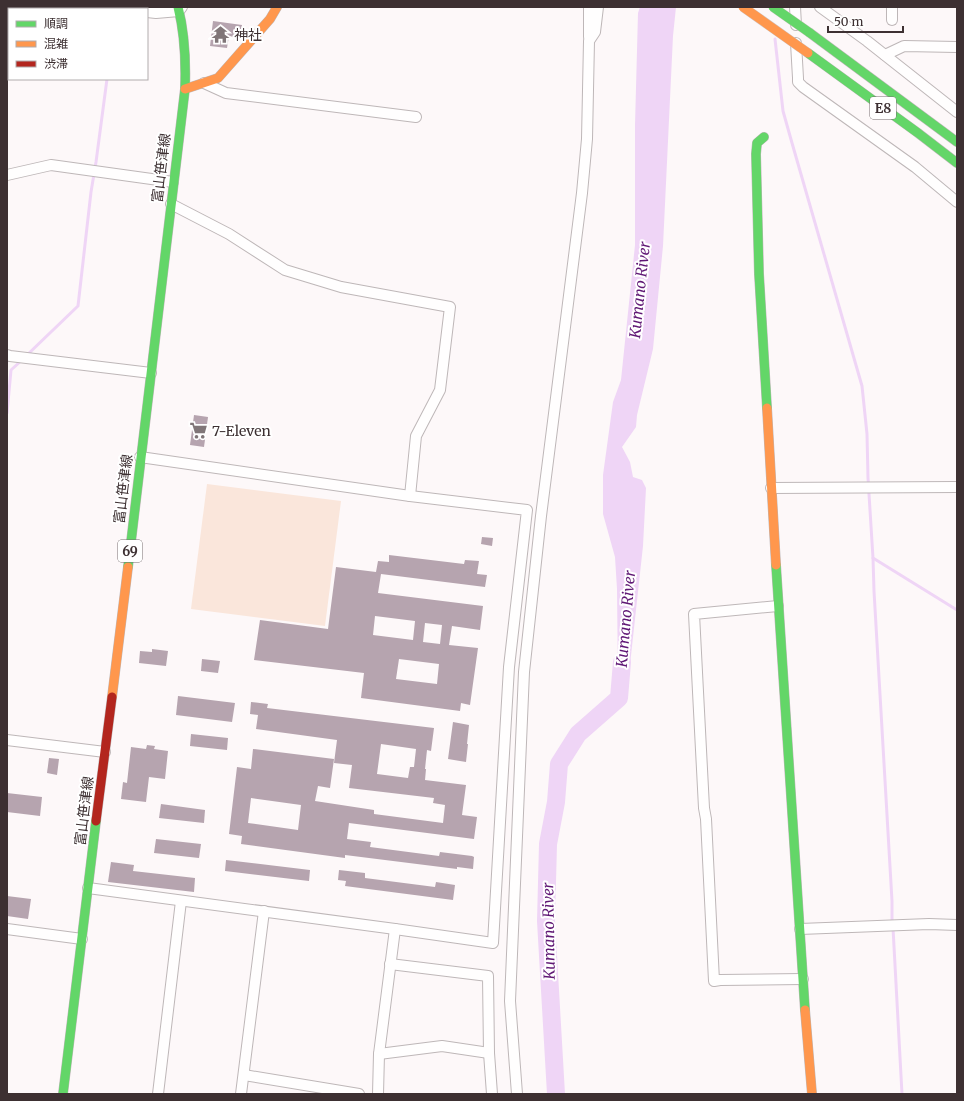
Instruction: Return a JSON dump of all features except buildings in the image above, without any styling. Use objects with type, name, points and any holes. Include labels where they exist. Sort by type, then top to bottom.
[{"type":"main road","points":[[185,89],[218,78],[270,18],[277,7]]},
{"type":"main road","name":"E8","points":[[743,7],[918,133],[957,163]]},
{"type":"main road","name":"E8","points":[[772,7],[810,33],[957,142]]},
{"type":"main road","name":"富山笹津線","points":[[63,1094],[185,89],[184,41],[180,8]]},
{"type":"main road","points":[[764,137],[757,143],[756,174],[760,289],[778,606],[812,1094]]},
{"type":"street","points":[[83,7],[94,8]]},
{"type":"street","points":[[517,1094],[510,1000],[524,672],[541,516],[582,193],[587,139],[589,7]]},
{"type":"street","points":[[589,41],[595,32],[598,7]]},
{"type":"street","points":[[795,7],[798,82],[915,167],[957,202]]},
{"type":"street","points":[[820,7],[885,55],[957,112]]},
{"type":"street","points":[[892,7],[892,20]]},
{"type":"street","points":[[148,12],[156,13],[180,8]]},
{"type":"street","points":[[885,55],[904,46],[957,47]]},
{"type":"street","points":[[204,83],[226,93],[416,117]]},
{"type":"street","points":[[7,175],[51,165],[173,182]]},
{"type":"street","points":[[171,204],[229,234],[286,270],[341,287],[450,307],[440,390],[416,436],[410,496]]},
{"type":"street","points":[[8,357],[151,373]]},
{"type":"street","points":[[88,888],[493,943],[509,667],[526,510],[410,496],[140,457]]},
{"type":"street","points":[[771,488],[957,487]]},
{"type":"street","points":[[778,606],[694,614],[714,981],[803,979]]},
{"type":"street","points":[[7,740],[105,752]]},
{"type":"street","points":[[158,1094],[181,901]]},
{"type":"street","points":[[241,1094],[264,911]]},
{"type":"street","points":[[800,929],[957,924]]},
{"type":"street","points":[[7,929],[82,938]]},
{"type":"street","points":[[378,1094],[379,1054],[395,929]]},
{"type":"street","points":[[390,964],[488,976],[489,1053],[492,1094]]},
{"type":"street","points":[[379,1054],[442,1046],[489,1053]]},
{"type":"street","points":[[244,1075],[359,1094]]},
{"type":"shaded area","points":[[207,484],[341,501],[325,626],[191,609]]},
{"type":"water","points":[[640,7],[676,7],[673,36],[663,246],[653,349],[637,415],[636,427],[622,447],[630,462],[633,477],[642,480],[646,488],[643,546],[627,692],[618,685],[617,589],[615,557],[603,514],[603,475],[613,402],[621,380],[635,245],[635,125],[638,13]]},
{"type":"waterway","points":[[775,39],[783,111],[862,386],[867,434],[868,478],[892,923]]},
{"type":"waterway","points":[[26,356],[78,306],[91,192],[107,80]]},
{"type":"waterway","points":[[7,413],[11,370],[22,360]]},
{"type":"waterway","points":[[873,558],[957,610]]},
{"type":"waterway","name":"Kumano River","points":[[556,1094],[546,921],[548,844],[556,802],[559,764],[578,734],[619,698],[622,662]]},
{"type":"waterway","points":[[893,928],[902,1094]]},
{"type":"traffic: fast","points":[[128,567],[185,89],[184,48],[178,7]]},
{"type":"traffic: fast","points":[[773,7],[810,33]]},
{"type":"traffic: fast","points":[[810,33],[957,142]]},
{"type":"traffic: fast","points":[[808,53],[957,163]]},
{"type":"traffic: fast","points":[[764,137],[757,143],[756,154],[759,274],[767,408]]},
{"type":"traffic: fast","points":[[776,565],[805,1010]]},
{"type":"traffic: fast","points":[[63,1094],[96,821]]},
{"type":"traffic: slow","points":[[185,89],[218,78],[270,19],[277,7]]},
{"type":"traffic: slow","points":[[743,7],[808,53]]},
{"type":"traffic: slow","points":[[767,408],[776,565]]},
{"type":"traffic: slow","points":[[112,697],[128,567]]},
{"type":"traffic: slow","points":[[805,1010],[812,1094]]},
{"type":"traffic: jam","points":[[96,821],[112,697]]},
{"type":"place","name":"神社","points":[[221,35]]},
{"type":"place","name":"7-Eleven","points":[[199,431]]}]
